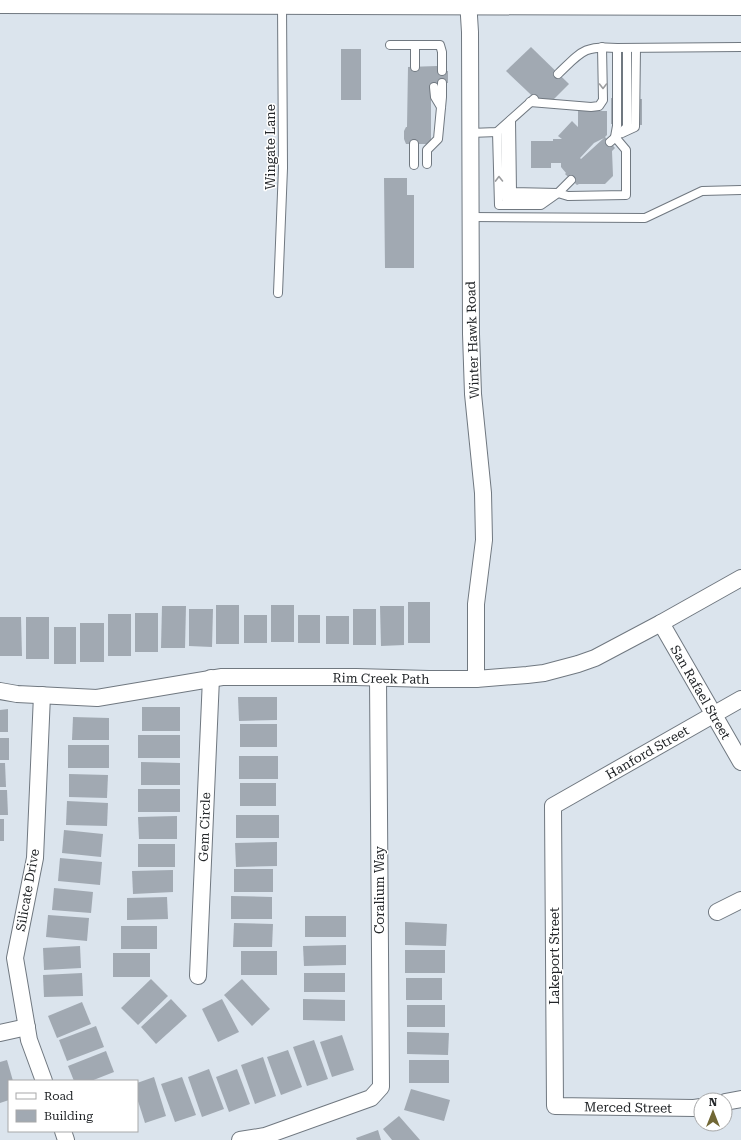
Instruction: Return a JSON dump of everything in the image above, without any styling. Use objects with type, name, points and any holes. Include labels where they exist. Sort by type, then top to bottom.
[{"type":"main road","points":[[0,2],[663,2],[741,4]]},
{"type":"street","name":"Winter Hawk Road","points":[[469,2],[470,334],[473,394],[483,493],[484,540],[476,604],[476,678]]},
{"type":"street","name":"Rim Creek Path","points":[[0,691],[97,698],[222,676],[476,678],[544,673],[595,658],[741,578]]},
{"type":"street","name":"San Rafael Street","points":[[661,623],[741,762]]},
{"type":"street","name":"Gem Circle","points":[[198,976],[211,678]]},
{"type":"street","name":"Coralium Way","points":[[240,1140],[265,1136],[371,1098],[380,1087],[378,678]]},
{"type":"street","name":"Silicate Drive","points":[[42,695],[35,858],[15,958],[29,1040],[44,1080]]},
{"type":"street","name":"Hanford Street","points":[[553,806],[741,699]]},
{"type":"street","name":"Lakeport Street","points":[[553,806],[555,1106]]},
{"type":"street","points":[[717,912],[741,900]]},
{"type":"street","points":[[0,1033],[27,1027]]},
{"type":"street","name":"Merced Street","points":[[555,1106],[693,1108]]},
{"type":"lane","name":"Wingate Lane","points":[[278,293],[283,168],[282,2]]},
{"type":"lane","points":[[390,45],[440,45],[442,52],[439,68]]},
{"type":"lane","points":[[415,45],[415,67]]},
{"type":"lane","points":[[470,133],[497,132],[533,100],[590,107],[599,106],[603,100],[602,47]]},
{"type":"lane","points":[[558,74],[582,52],[602,47],[741,47]]},
{"type":"lane","points":[[612,139],[617,48]]},
{"type":"lane","points":[[612,139],[626,127],[631,48]]},
{"type":"lane","points":[[427,164],[427,150],[438,139],[442,83]]},
{"type":"lane","points":[[434,87],[435,97],[441,107]]},
{"type":"lane","points":[[508,123],[512,192],[558,193],[568,196],[626,195],[626,150],[612,139]]},
{"type":"lane","points":[[497,132],[499,205],[541,205],[558,193],[571,180]]},
{"type":"lane","points":[[414,144],[414,165]]},
{"type":"lane","points":[[469,217],[646,218],[702,191],[741,190]]},
{"type":"building","points":[[531,47],[569,84],[545,108],[506,71]]},
{"type":"building","points":[[341,49],[361,49],[361,100],[341,100]]},
{"type":"building","points":[[437,66],[437,71],[448,71],[448,83],[436,83],[436,87],[431,87],[431,144],[406,144],[404,139],[404,131],[407,127],[408,67]]},
{"type":"building","points":[[611,98],[642,99],[642,125],[611,124]]},
{"type":"building","points":[[578,111],[607,111],[607,135],[605,137],[615,148],[612,151],[613,176],[605,184],[577,185],[565,174],[566,173],[561,167],[561,163],[551,163],[551,168],[531,168],[531,141],[553,141],[553,139],[562,139],[558,136],[572,121],[578,127]],"holes":[[[604,138],[581,159],[580,158],[594,143]]]},
{"type":"building","points":[[384,178],[407,178],[407,195],[414,195],[414,268],[385,268]]},
{"type":"building","points":[[408,602],[430,602],[430,643],[408,643]]},
{"type":"building","points":[[216,605],[239,605],[239,644],[216,644]]},
{"type":"building","points":[[271,605],[294,605],[294,642],[271,642]]},
{"type":"building","points":[[162,606],[186,606],[185,648],[161,648]]},
{"type":"building","points":[[380,606],[404,606],[404,645],[381,646]]},
{"type":"building","points":[[189,609],[213,609],[212,647],[189,646]]},
{"type":"building","points":[[353,609],[376,609],[376,645],[353,645]]},
{"type":"building","points":[[135,613],[158,613],[158,652],[135,652]]},
{"type":"building","points":[[108,614],[131,614],[131,656],[108,656]]},
{"type":"building","points":[[244,615],[267,615],[267,643],[244,643]]},
{"type":"building","points":[[298,615],[320,615],[320,643],[298,643]]},
{"type":"building","points":[[326,616],[349,616],[349,644],[326,644]]},
{"type":"building","points":[[0,617],[21,617],[22,656],[0,656]]},
{"type":"building","points":[[26,617],[49,617],[49,659],[26,659]]},
{"type":"building","points":[[80,623],[104,623],[104,662],[80,662]]},
{"type":"building","points":[[54,627],[76,627],[76,664],[54,664]]},
{"type":"building","points":[[238,697],[277,697],[277,720],[239,721]]},
{"type":"building","points":[[142,707],[180,707],[180,731],[142,731]]},
{"type":"building","points":[[8,709],[8,732],[0,732],[0,710]]},
{"type":"building","points":[[73,717],[109,718],[109,740],[72,740]]},
{"type":"building","points":[[240,724],[277,724],[277,747],[240,747]]},
{"type":"building","points":[[138,735],[180,735],[180,758],[138,758]]},
{"type":"building","points":[[0,738],[9,738],[9,760],[0,760]]},
{"type":"building","points":[[68,745],[109,745],[109,768],[68,768]]},
{"type":"building","points":[[239,756],[278,756],[278,779],[239,779]]},
{"type":"building","points":[[141,762],[180,763],[180,785],[141,785]]},
{"type":"building","points":[[0,763],[5,763],[6,787],[0,787]]},
{"type":"building","points":[[69,774],[108,775],[107,798],[69,797]]},
{"type":"building","points":[[240,783],[276,783],[276,806],[240,806]]},
{"type":"building","points":[[138,789],[180,789],[180,812],[138,812]]},
{"type":"building","points":[[0,790],[7,790],[8,815],[0,815]]},
{"type":"building","points":[[67,801],[108,803],[107,826],[66,825]]},
{"type":"building","points":[[236,815],[279,815],[279,838],[236,838]]},
{"type":"building","points":[[177,816],[177,839],[139,839],[138,817]]},
{"type":"building","points":[[0,819],[4,819],[4,841],[0,841]]},
{"type":"building","points":[[64,830],[103,834],[101,857],[62,853]]},
{"type":"building","points":[[277,842],[277,866],[236,867],[235,843]]},
{"type":"building","points":[[138,844],[175,844],[175,867],[138,867]]},
{"type":"building","points":[[60,858],[102,862],[100,885],[58,881]]},
{"type":"building","points":[[234,869],[273,869],[273,892],[234,892]]},
{"type":"building","points":[[173,870],[173,892],[133,894],[132,871]]},
{"type":"building","points":[[54,888],[93,892],[91,913],[52,910]]},
{"type":"building","points":[[231,896],[272,897],[272,919],[231,919]]},
{"type":"building","points":[[167,897],[168,919],[127,920],[127,898]]},
{"type":"building","points":[[48,915],[89,918],[87,941],[46,937]]},
{"type":"building","points":[[305,916],[346,916],[346,937],[305,937]]},
{"type":"building","points":[[405,922],[447,924],[446,946],[405,945]]},
{"type":"building","points":[[234,923],[273,924],[272,947],[233,947]]},
{"type":"building","points":[[121,926],[157,926],[157,949],[121,949]]},
{"type":"building","points":[[346,945],[346,965],[304,966],[303,946]]},
{"type":"building","points":[[80,946],[81,968],[44,970],[43,948]]},
{"type":"building","points":[[405,950],[445,950],[445,973],[405,973]]},
{"type":"building","points":[[241,951],[277,951],[277,975],[241,975]]},
{"type":"building","points":[[113,953],[150,953],[150,977],[113,977]]},
{"type":"building","points":[[82,973],[83,996],[44,997],[43,975]]},
{"type":"building","points":[[304,973],[345,973],[345,992],[304,992]]},
{"type":"building","points":[[406,978],[442,978],[442,1000],[406,1000]]},
{"type":"building","points":[[151,979],[168,996],[138,1025],[121,1008]]},
{"type":"building","points":[[242,979],[270,1009],[252,1026],[224,995]]},
{"type":"building","points":[[171,999],[187,1016],[156,1044],[141,1027]]},
{"type":"building","points":[[222,999],[239,1032],[218,1042],[202,1009]]},
{"type":"building","points":[[303,999],[345,1000],[345,1021],[303,1020]]},
{"type":"building","points":[[82,1002],[91,1024],[57,1038],[48,1016]]},
{"type":"building","points":[[407,1005],[445,1005],[445,1027],[407,1027]]},
{"type":"building","points":[[96,1026],[104,1047],[67,1061],[59,1040]]},
{"type":"building","points":[[407,1032],[449,1033],[448,1055],[407,1054]]},
{"type":"building","points":[[342,1035],[354,1070],[332,1077],[320,1042]]},
{"type":"building","points":[[314,1040],[328,1079],[307,1086],[293,1047]]},
{"type":"building","points":[[288,1050],[302,1087],[281,1095],[267,1057]]},
{"type":"building","points":[[106,1051],[114,1072],[94,1080],[74,1080],[68,1066]]},
{"type":"building","points":[[263,1057],[276,1096],[255,1104],[241,1065]]},
{"type":"building","points":[[7,1060],[13,1080],[8,1080],[8,1100],[0,1103],[0,1062]]},
{"type":"building","points":[[409,1060],[449,1060],[449,1083],[409,1083]]},
{"type":"building","points":[[209,1069],[224,1109],[202,1117],[188,1077]]},
{"type":"building","points":[[237,1069],[250,1104],[229,1112],[216,1077]]},
{"type":"building","points":[[154,1077],[166,1116],[145,1123],[138,1101],[138,1083]]},
{"type":"building","points":[[182,1077],[196,1115],[175,1122],[161,1084]]},
{"type":"building","points":[[411,1089],[450,1100],[444,1121],[404,1110]]},
{"type":"building","points":[[399,1116],[420,1140],[392,1140],[383,1129]]},
{"type":"building","points":[[378,1130],[381,1140],[357,1140],[356,1138]]}]
